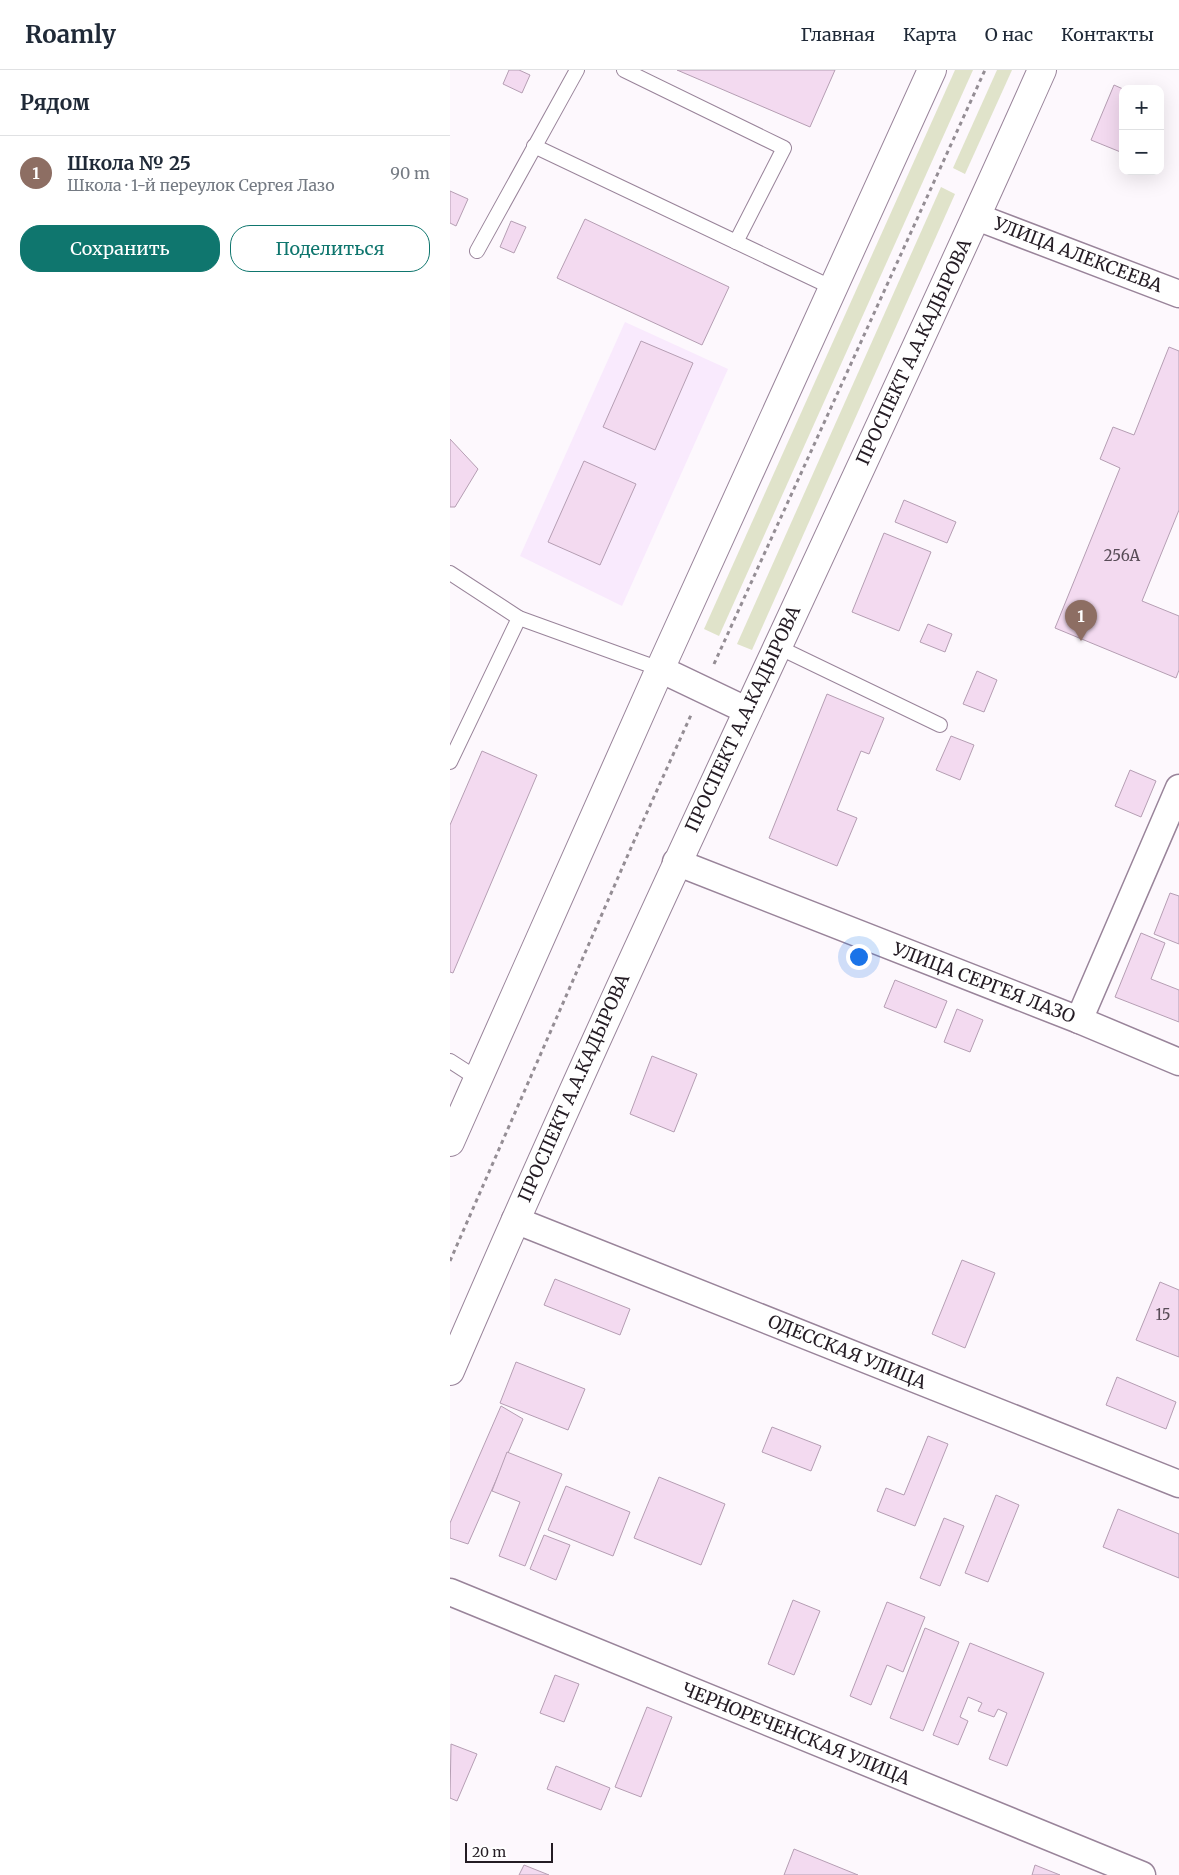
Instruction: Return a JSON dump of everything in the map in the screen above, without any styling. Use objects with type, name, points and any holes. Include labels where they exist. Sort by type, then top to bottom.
[{"type":"street","points":[[450,1142],[660,669],[932,70]]},
{"type":"street","name":"ПРОСПЕКТ А.А.КАДЫРОВА","points":[[450,1371],[515,1220],[676,862],[778,647],[977,217],[1042,70]]},
{"type":"street","name":"УЛИЦА АЛЕКСЕЕВА","points":[[977,217],[1179,294]]},
{"type":"street","points":[[660,669],[748,711]]},
{"type":"street","points":[[1079,1020],[1179,788]]},
{"type":"street","name":"УЛИЦА СЕРГЕЯ ЛАЗО","points":[[676,862],[1079,1020],[1179,1062]]},
{"type":"street","name":"ОДЕССКАЯ УЛИЦА","points":[[515,1220],[1179,1484]]},
{"type":"street","name":"ЧЕРНОРЕЧЕНСКАЯ УЛИЦА","points":[[450,1592],[1142,1875]]},
{"type":"lane","points":[[477,251],[577,70]]},
{"type":"lane","points":[[624,70],[784,148],[736,242]]},
{"type":"lane","points":[[534,146],[833,288]]},
{"type":"lane","points":[[450,572],[519,618],[660,669]]},
{"type":"lane","points":[[450,762],[519,618]]},
{"type":"lane","points":[[778,647],[940,725]]},
{"type":"lane","points":[[450,1061],[478,1079]]},
{"type":"shaded area","points":[[625,322],[728,369],[622,606],[520,556]]},
{"type":"green space","points":[[955,70],[973,70],[719,636],[704,629]]},
{"type":"green space","points":[[997,70],[1012,70],[965,174],[953,168]]},
{"type":"green space","points":[[941,187],[955,194],[752,650],[737,644]]},
{"type":"building","points":[[509,70],[519,70],[530,75],[522,93],[503,84]]},
{"type":"building","points":[[677,70],[835,70],[810,127]]},
{"type":"building","points":[[1114,85],[1119,87],[1119,151],[1091,140]]},
{"type":"building","points":[[450,191],[468,199],[456,226],[450,223]]},
{"type":"building","points":[[585,219],[729,287],[702,345],[557,278]]},
{"type":"building","points":[[511,221],[526,227],[514,253],[500,247]]},
{"type":"building","points":[[641,341],[693,363],[655,450],[603,427]]},
{"type":"building","points":[[1169,347],[1179,351],[1179,510],[1142,601],[1179,616],[1179,670],[1176,678],[1055,628],[1120,468],[1100,459],[1113,427],[1134,435]]},
{"type":"building","points":[[450,439],[478,469],[455,507],[450,507]]},
{"type":"building","points":[[584,461],[636,484],[600,565],[548,542]]},
{"type":"building","points":[[904,500],[956,522],[947,543],[895,522]]},
{"type":"building","points":[[884,533],[931,552],[899,631],[852,612]]},
{"type":"building","points":[[928,624],[952,634],[945,652],[920,642]]},
{"type":"building","points":[[977,671],[997,680],[984,712],[963,704]]},
{"type":"building","points":[[827,694],[884,718],[869,754],[861,751],[837,810],[857,818],[837,866],[769,838]]},
{"type":"building","points":[[951,736],[974,745],[960,780],[936,770]]},
{"type":"building","points":[[482,751],[537,775],[453,973],[450,972],[450,825]]},
{"type":"building","points":[[1130,770],[1156,781],[1141,817],[1115,806]]},
{"type":"building","points":[[1170,893],[1179,896],[1179,944],[1154,934]]},
{"type":"building","points":[[1141,933],[1165,943],[1151,979],[1179,990],[1179,1022],[1115,997]]},
{"type":"building","points":[[895,980],[947,1001],[936,1028],[884,1007]]},
{"type":"building","points":[[957,1009],[983,1020],[970,1052],[944,1042]]},
{"type":"building","points":[[652,1056],[697,1074],[674,1132],[630,1114]]},
{"type":"building","points":[[962,1260],[995,1273],[965,1348],[932,1334]]},
{"type":"building","points":[[555,1279],[630,1309],[620,1335],[544,1305]]},
{"type":"building","points":[[1160,1282],[1179,1290],[1179,1357],[1136,1340]]},
{"type":"building","points":[[516,1362],[585,1389],[568,1430],[500,1403]]},
{"type":"building","points":[[1117,1377],[1176,1402],[1166,1429],[1106,1405]]},
{"type":"building","points":[[501,1406],[523,1419],[468,1544],[450,1538],[450,1523]]},
{"type":"building","points":[[772,1427],[821,1446],[811,1471],[762,1452]]},
{"type":"building","points":[[928,1436],[948,1444],[915,1526],[877,1511],[886,1488],[904,1495]]},
{"type":"building","points":[[507,1452],[562,1474],[525,1566],[499,1556],[520,1502],[492,1491]]},
{"type":"building","points":[[659,1477],[725,1504],[701,1565],[634,1538]]},
{"type":"building","points":[[566,1486],[630,1512],[613,1556],[548,1530]]},
{"type":"building","points":[[996,1495],[1019,1505],[988,1582],[965,1573]]},
{"type":"building","points":[[1118,1509],[1179,1534],[1179,1578],[1103,1547]]},
{"type":"building","points":[[944,1518],[964,1526],[940,1586],[920,1578]]},
{"type":"building","points":[[544,1535],[570,1545],[556,1580],[530,1569]]},
{"type":"building","points":[[793,1600],[820,1611],[794,1675],[768,1664]]},
{"type":"building","points":[[887,1602],[925,1617],[903,1672],[887,1665],[871,1705],[850,1696]]},
{"type":"building","points":[[925,1628],[959,1642],[923,1731],[890,1718]]},
{"type":"building","points":[[970,1643],[1044,1673],[1007,1766],[989,1759],[1007,1713],[998,1709],[994,1717],[978,1711],[982,1703],[968,1697],[960,1717],[968,1721],[958,1745],[933,1735]]},
{"type":"building","points":[[555,1675],[579,1684],[564,1722],[540,1713]]},
{"type":"building","points":[[647,1707],[672,1717],[641,1797],[615,1787]]},
{"type":"building","points":[[451,1744],[477,1754],[457,1801],[450,1798]]},
{"type":"building","points":[[556,1766],[610,1788],[601,1810],[547,1789]]},
{"type":"building","points":[[794,1849],[858,1875],[784,1875]]},
{"type":"building","points":[[524,1865],[549,1875],[519,1875]]},
{"type":"building","points":[[1035,1865],[1060,1875],[1032,1875]]},
{"type":"place","name":"Школа № 25","points":[[1081,641]]}]
